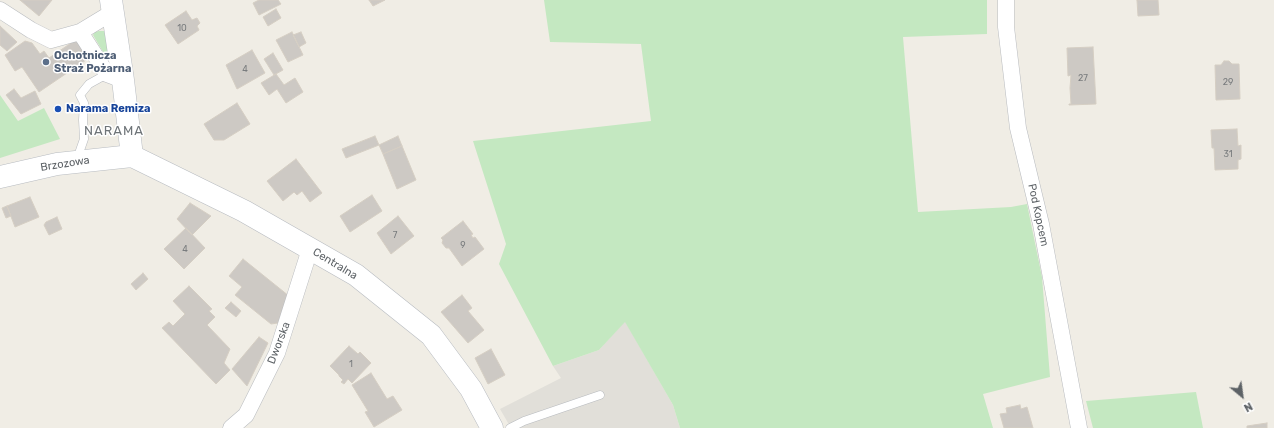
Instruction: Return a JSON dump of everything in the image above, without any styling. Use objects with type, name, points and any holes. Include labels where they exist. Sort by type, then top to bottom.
[{"type":"street","name":"Pod Kopcem","points":[[1006,0],[1006,27],[1018,128],[1041,224],[1079,428]]},
{"type":"street","points":[[0,10],[31,30],[51,40],[80,32],[112,6]]},
{"type":"street","points":[[112,6],[115,77],[132,156]]},
{"type":"street","points":[[80,32],[115,77]]},
{"type":"street","name":"Brzozowa","points":[[0,177],[57,164],[132,156]]},
{"type":"street","name":"Centralna","points":[[132,156],[244,212],[356,275],[431,334],[470,389],[492,428]]},
{"type":"street","name":"Dworska","points":[[231,428],[246,415],[277,353],[310,249]]},
{"type":"lane","points":[[76,162],[84,139],[84,103],[80,95],[89,84],[115,77]]},
{"type":"lane","points":[[510,428],[524,420],[600,395]]},
{"type":"shaded area","points":[[625,321],[673,405],[680,428],[511,428],[500,409],[561,378],[553,366],[599,350]]},
{"type":"green space","points":[[544,0],[987,0],[987,34],[903,37],[918,212],[1011,207],[1027,204],[1042,277],[1050,377],[983,394],[993,428],[680,428],[673,405],[625,322],[599,350],[553,366],[499,264],[506,244],[473,141],[651,121],[641,44],[550,42]]},
{"type":"green space","points":[[105,31],[111,57],[106,57],[93,35],[95,32]]},
{"type":"green space","points":[[0,95],[18,121],[44,108],[60,139],[0,158]]},
{"type":"green space","points":[[1196,392],[1203,428],[1093,428],[1086,401]]},
{"type":"building","points":[[20,0],[52,0],[39,16]]},
{"type":"building","points":[[259,0],[278,0],[281,4],[259,15],[253,3]]},
{"type":"building","points":[[369,0],[385,0],[373,6]]},
{"type":"building","points":[[1137,0],[1158,0],[1159,15],[1138,16]]},
{"type":"building","points":[[276,9],[281,18],[268,26],[263,17]]},
{"type":"building","points":[[186,11],[192,20],[197,18],[200,23],[197,26],[199,30],[178,44],[165,25]]},
{"type":"building","points":[[0,26],[17,42],[7,51],[0,45]]},
{"type":"building","points":[[292,32],[303,55],[288,62],[276,40]]},
{"type":"building","points":[[301,32],[306,43],[299,47],[293,35]]},
{"type":"building","name":"Ochotnicza Straż Pożarna","points":[[77,39],[89,58],[39,92],[22,67],[15,71],[5,55],[25,41],[32,43],[40,54],[44,51],[49,58]]},
{"type":"building","points":[[1093,47],[1096,104],[1069,105],[1071,104],[1071,75],[1068,76],[1067,48]]},
{"type":"building","points":[[252,50],[265,73],[237,89],[226,65]]},
{"type":"building","points":[[273,53],[283,70],[274,75],[264,59]]},
{"type":"building","points":[[1224,61],[1229,61],[1232,64],[1239,64],[1240,99],[1216,100],[1215,65],[1221,65]]},
{"type":"building","points":[[276,74],[284,85],[295,78],[303,92],[286,103],[277,89],[269,95],[261,83]]},
{"type":"building","points":[[14,89],[21,98],[35,91],[41,104],[21,114],[6,95]]},
{"type":"building","points":[[237,103],[250,124],[224,140],[214,140],[204,124]]},
{"type":"building","points":[[1237,129],[1238,146],[1241,145],[1241,159],[1238,160],[1238,169],[1215,170],[1211,130]]},
{"type":"building","points":[[375,136],[379,145],[346,158],[342,149]]},
{"type":"building","points":[[398,136],[402,146],[383,154],[379,145]]},
{"type":"building","points":[[402,146],[416,180],[397,189],[383,154]]},
{"type":"building","points":[[296,159],[322,193],[310,202],[302,191],[297,195],[294,192],[283,201],[267,181]]},
{"type":"building","points":[[372,195],[382,211],[350,232],[340,216]]},
{"type":"building","points":[[30,197],[39,217],[15,227],[7,206]]},
{"type":"building","points":[[190,203],[211,216],[192,235],[177,219]]},
{"type":"building","points":[[7,206],[11,216],[6,218],[2,208]]},
{"type":"building","points":[[398,216],[414,236],[391,254],[377,233]]},
{"type":"building","points":[[57,217],[62,229],[49,235],[44,225],[46,222]]},
{"type":"building","points":[[463,221],[473,234],[471,235],[473,238],[475,237],[484,249],[462,266],[449,248],[446,248],[442,243],[443,240],[441,238]]},
{"type":"building","points":[[186,228],[205,248],[184,269],[164,249]]},
{"type":"building","points":[[243,259],[289,296],[278,323],[271,324],[235,295],[242,287],[229,276]]},
{"type":"building","points":[[143,273],[148,279],[136,290],[131,284]]},
{"type":"building","points":[[189,286],[212,309],[209,311],[215,317],[207,325],[230,349],[224,363],[230,370],[216,384],[162,328],[169,322],[173,326],[185,314],[173,301]]},
{"type":"building","points":[[462,295],[472,308],[468,311],[484,330],[468,343],[441,312]]},
{"type":"building","points":[[231,302],[241,311],[236,317],[225,308]]},
{"type":"building","points":[[259,337],[268,343],[247,386],[232,369]]},
{"type":"building","points":[[349,346],[358,354],[360,352],[371,363],[352,383],[348,379],[344,384],[341,382],[343,380],[330,366]]},
{"type":"building","points":[[491,349],[505,375],[488,384],[475,358]]},
{"type":"building","points":[[371,373],[387,399],[393,396],[402,410],[374,427],[365,412],[368,411],[352,385]]},
{"type":"building","points":[[1020,405],[1021,409],[1027,407],[1033,428],[1004,428],[1000,414],[1007,413],[1006,408]]},
{"type":"building","points":[[1267,423],[1267,428],[1247,428],[1247,426]]},
{"type":"place","name":"Ochotnicza Straż Pożarna","points":[[46,62]]},
{"type":"place","name":"Narama Remiza","points":[[58,109]]},
{"type":"district","name":"NARAMA","points":[[114,131]]}]
